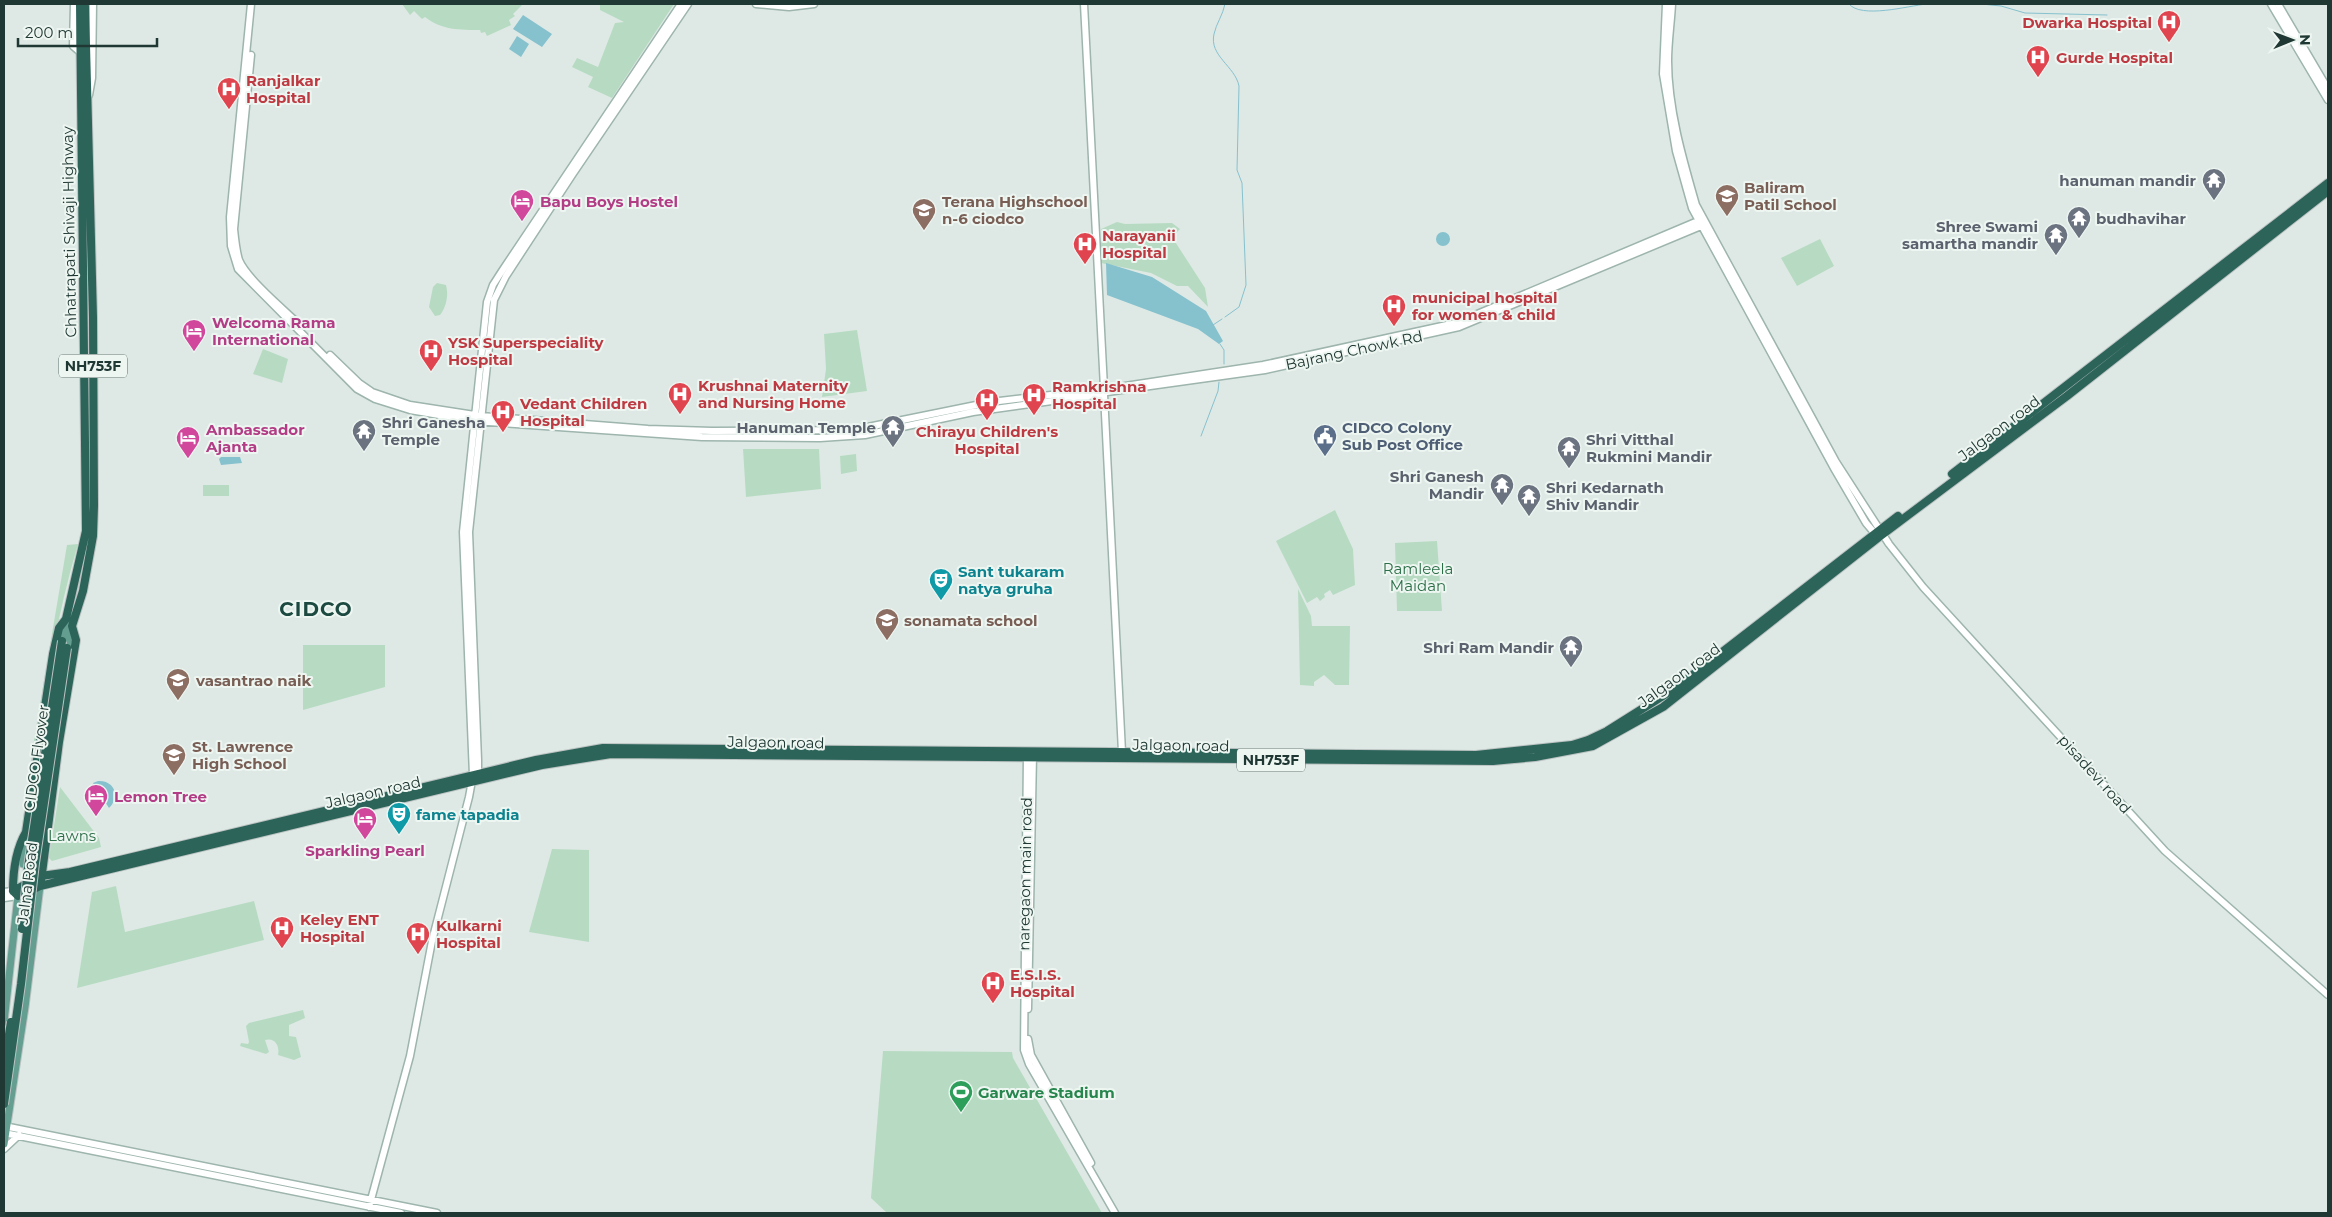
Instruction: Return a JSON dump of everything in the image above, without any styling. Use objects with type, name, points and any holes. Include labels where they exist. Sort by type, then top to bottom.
[{"type":"highway","name":"NH753F","points":[[80,4],[80,48]]},
{"type":"highway","name":"NH753F","points":[[85,4],[88,104]]},
{"type":"highway","name":"Chhatrapati Shivaji Highway","points":[[66,619],[86,531],[80,48]]},
{"type":"highway","name":"Chhatrapati Shivaji Highway","points":[[72,626],[83,591],[93,533],[93,317],[88,104]]},
{"type":"highway","name":"Jalgaon road","points":[[1030,754],[1122,752],[1476,755],[1572,745],[1588,740],[1607,731],[1677,687],[1879,533],[2328,183]]},
{"type":"highway","name":"Jalgaon road","points":[[41,876],[70,872],[474,777],[612,754],[1030,754],[1493,761],[1536,758],[1593,746],[1663,707],[1879,533],[2067,396],[2328,191]]},
{"type":"highway","name":"NH753F","points":[[16,894],[14,868],[20,843],[26,832],[59,628],[66,619]]},
{"type":"highway","name":"Jalna Road","points":[[40,886],[59,742],[76,640],[72,626]]},
{"type":"highway","name":"CIDCO Flyover","points":[[4,1065],[15,995],[29,858],[64,645]]},
{"type":"highway","name":"CIDCO Flyover","points":[[4,1104],[64,645]]},
{"type":"highway","name":"Jalgaon road","points":[[16,894],[40,886],[474,777]]},
{"type":"highway","points":[[16,894],[41,876]]},
{"type":"main road","name":"CIDCO Flyover","points":[[64,645],[66,619]]},
{"type":"main road","name":"CIDCO Flyover","points":[[64,645],[72,626]]},
{"type":"main road","points":[[26,832],[23,864],[37,866],[43,862]]},
{"type":"main road","name":"Jalna Road","points":[[4,1144],[25,1007],[40,886]]},
{"type":"main road","points":[[4,1022],[16,894]]},
{"type":"street","points":[[74,4],[73,46],[80,48]]},
{"type":"street","points":[[88,104],[92,78],[93,4]]},
{"type":"street","points":[[232,229],[252,4]]},
{"type":"street","points":[[232,229],[256,4]]},
{"type":"street","points":[[478,418],[485,317],[493,286],[681,4]]},
{"type":"street","points":[[373,1202],[410,1056],[432,941],[474,777],[463,532],[494,300],[506,276],[688,4]]},
{"type":"street","points":[[756,4],[789,7],[814,4]]},
{"type":"street","points":[[1084,4],[1122,752]]},
{"type":"street","points":[[1666,4],[1663,74],[1678,160],[1692,208],[1701,222]]},
{"type":"street","points":[[1672,4],[1668,62],[1673,106],[1686,168],[1701,222]]},
{"type":"street","points":[[2271,4],[2328,100]]},
{"type":"street","points":[[2278,4],[2328,89]]},
{"type":"street","name":"Bajrang Chowk Rd","points":[[232,229],[234,259],[238,269],[286,315],[357,389],[374,399],[410,410],[478,418],[648,429],[827,432],[880,426],[991,402],[1104,391],[1262,365],[1456,323],[1701,222]]},
{"type":"street","name":"pisadevi road","points":[[1701,222],[1832,465],[1866,523],[1879,533],[1923,587],[2165,851],[2328,995]]},
{"type":"street","name":"naregaon main road","points":[[1030,754],[1024,1050],[1029,1064],[1115,1213]]},
{"type":"street","name":"naregaon main road","points":[[1030,754],[1028,1049],[1120,1213]]},
{"type":"street","points":[[4,892],[16,894]]},
{"type":"street","points":[[4,898],[16,894]]},
{"type":"street","points":[[5,1130],[373,1202],[401,1213]]},
{"type":"street","points":[[5,1130],[19,1136],[437,1213]]},
{"type":"street","points":[[4,1149],[19,1136]]},
{"type":"green space","points":[[402,4],[523,4],[513,14],[515,16],[509,20],[511,25],[487,36],[485,32],[481,33],[480,30],[458,29],[438,25],[425,17],[422,19],[414,11],[410,15]]},
{"type":"green space","points":[[600,4],[674,4],[612,98],[588,87],[593,77],[572,67],[577,58],[598,67],[615,23],[624,22],[600,10]]},
{"type":"green space","points":[[1117,222],[1125,224],[1172,223],[1180,229],[1172,237],[1205,288],[1208,307],[1188,286],[1177,286],[1151,273],[1101,263],[1101,229]]},
{"type":"green space","points":[[1820,239],[1834,266],[1797,286],[1781,258]]},
{"type":"green space","points":[[437,283],[446,285],[447,297],[442,312],[440,315],[435,316],[429,307],[433,287]]},
{"type":"green space","points":[[857,330],[867,391],[822,397],[826,369],[824,334]]},
{"type":"green space","points":[[263,349],[288,359],[282,383],[253,374]]},
{"type":"green space","points":[[743,449],[819,449],[821,489],[746,497]]},
{"type":"green space","points":[[856,454],[857,471],[841,474],[840,456]]},
{"type":"green space","points":[[203,485],[229,485],[229,496],[203,496]]},
{"type":"green space","points":[[1335,510],[1353,549],[1355,585],[1333,595],[1330,590],[1324,594],[1325,597],[1320,601],[1317,597],[1307,603],[1276,541]]},
{"type":"green space","name":"Ramleela Maidan","points":[[1437,541],[1442,611],[1397,611],[1395,543]]},
{"type":"green space","points":[[78,544],[51,659],[38,736],[18,885],[14,885],[33,746],[67,545]]},
{"type":"green space","points":[[1298,589],[1311,616],[1312,626],[1350,626],[1349,685],[1335,685],[1324,675],[1314,682],[1314,686],[1300,685]]},
{"type":"green space","points":[[303,645],[385,645],[385,687],[303,710]]},
{"type":"green space","name":"Lawns","points":[[60,787],[99,838],[101,847],[52,861],[49,858]]},
{"type":"green space","points":[[552,849],[589,850],[589,942],[529,932]]},
{"type":"green space","points":[[116,886],[125,932],[254,901],[264,940],[77,988],[92,892]]},
{"type":"green space","points":[[303,1010],[305,1018],[289,1025],[289,1036],[296,1037],[301,1057],[294,1060],[278,1055],[276,1043],[269,1039],[265,1040],[269,1052],[266,1054],[240,1046],[241,1043],[248,1044],[249,1042],[246,1026],[249,1023]]},
{"type":"green space","name":"Garware Stadium","points":[[883,1051],[1012,1052],[1013,1058],[1102,1213],[887,1213],[871,1198]]},
{"type":"water","points":[[523,15],[552,34],[542,47],[513,29]]},
{"type":"water","points":[[517,36],[529,44],[521,57],[509,49]]},
{"type":"water","points":[[1440,232],[1446,232],[1450,239],[1446,246],[1440,246],[1436,242],[1436,236]]},
{"type":"water","points":[[1106,263],[1152,277],[1206,311],[1223,341],[1219,344],[1198,329],[1107,295]]},
{"type":"water","points":[[221,457],[240,457],[242,463],[221,465],[219,459]]},
{"type":"water","points":[[98,781],[108,783],[114,790],[115,799],[109,808],[93,783]]},
{"type":"waterway","points":[[1225,4],[1215,30],[1213,42],[1215,49],[1237,79],[1239,86],[1237,170],[1242,183],[1246,285],[1239,307],[1225,317]]},
{"type":"waterway","points":[[1849,4],[1864,11],[1897,9],[1926,4]]},
{"type":"waterway","points":[[1981,4],[2001,6],[2025,13],[2107,15]]},
{"type":"waterway","points":[[1213,325],[1222,319]]},
{"type":"waterway","points":[[1220,344],[1224,350],[1224,364]]},
{"type":"waterway","points":[[1201,436],[1218,391],[1219,382]]},
{"type":"place","name":"Dwarka Hospital","points":[[2169,43]]},
{"type":"place","name":"Gurde Hospital","points":[[2038,78]]},
{"type":"place","name":"Ranjalkar Hospital","points":[[229,110]]},
{"type":"place","name":"hanuman mandir","points":[[2214,201]]},
{"type":"place","name":"Baliram Patil School","points":[[1727,217]]},
{"type":"place","name":"Bapu Boys Hostel","points":[[522,222]]},
{"type":"place","name":"Terana Highschool n-6 ciodco","points":[[924,231]]},
{"type":"place","name":"budhavihar","points":[[2079,239]]},
{"type":"place","name":"Shree Swami samartha mandir","points":[[2056,256]]},
{"type":"place","name":"Narayanii Hospital","points":[[1085,265]]},
{"type":"place","name":"municipal hospital for women & child","points":[[1394,327]]},
{"type":"place","name":"Welcoma Rama International","points":[[194,352]]},
{"type":"place","name":"YSK Superspeciality Hospital","points":[[431,372]]},
{"type":"place","name":"Krushnai Maternity and Nursing Home","points":[[680,415]]},
{"type":"place","name":"Ramkrishna Hospital","points":[[1034,416]]},
{"type":"place","name":"Chirayu Children's Hospital","points":[[987,421]]},
{"type":"place","name":"Vedant Children Hospital","points":[[503,433]]},
{"type":"place","name":"Hanuman Temple","points":[[893,448]]},
{"type":"place","name":"Shri Ganesha Temple","points":[[364,452]]},
{"type":"place","name":"CIDCO Colony Sub Post Office","points":[[1325,457]]},
{"type":"place","name":"Ambassador Ajanta","points":[[188,459]]},
{"type":"place","name":"Shri Vitthal Rukmini Mandir","points":[[1569,469]]},
{"type":"place","name":"Shri Ganesh Mandir","points":[[1502,506]]},
{"type":"place","name":"Shri Kedarnath Shiv Mandir","points":[[1529,517]]},
{"type":"place","name":"Sant tukaram natya gruha","points":[[941,601]]},
{"type":"place","name":"sonamata school","points":[[887,641]]},
{"type":"place","name":"Shri Ram Mandir","points":[[1571,668]]},
{"type":"place","name":"vasantrao naik","points":[[178,701]]},
{"type":"place","name":"St. Lawrence High School","points":[[174,776]]},
{"type":"place","name":"Lemon Tree","points":[[96,817]]},
{"type":"place","name":"fame tapadia","points":[[399,835]]},
{"type":"place","name":"Sparkling Pearl","points":[[365,840]]},
{"type":"place","name":"Keley ENT Hospital","points":[[282,949]]},
{"type":"place","name":"Kulkarni Hospital","points":[[418,955]]},
{"type":"place","name":"E.S.I.S. Hospital","points":[[993,1004]]},
{"type":"place","name":"Garware Stadium","points":[[961,1113]]},
{"type":"district","name":"CIDCO","points":[[316,609]]}]
